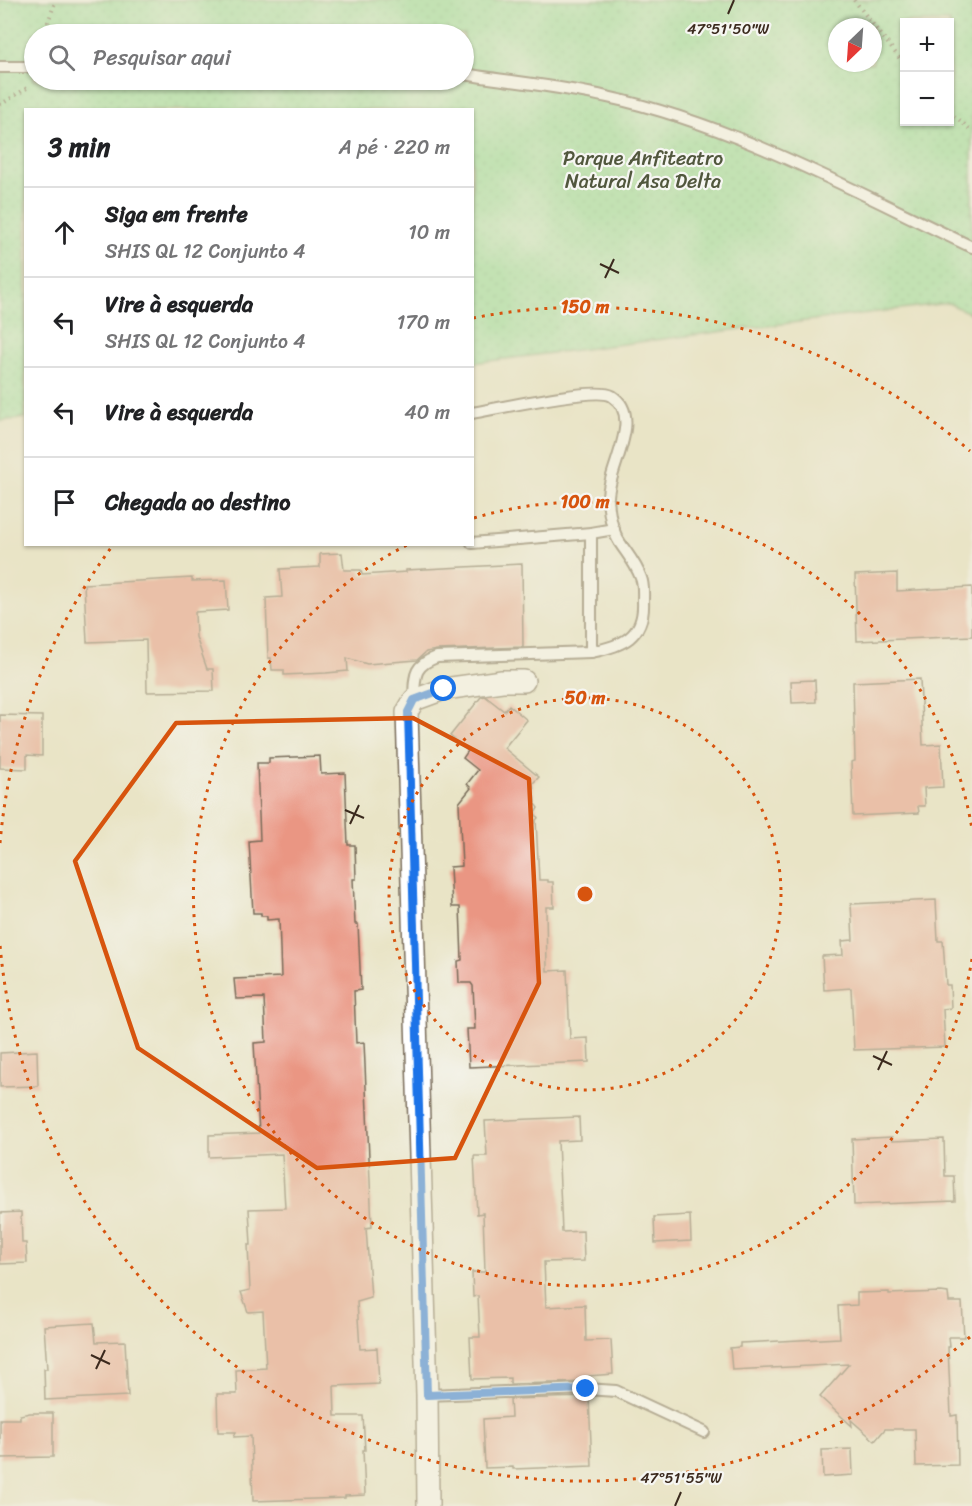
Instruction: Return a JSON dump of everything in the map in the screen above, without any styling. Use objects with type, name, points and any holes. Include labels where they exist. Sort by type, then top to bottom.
[{"type":"street","points":[[428,1506],[408,712],[414,700],[444,689],[467,684],[524,681]]},
{"type":"lane","points":[[0,67],[24,67]]},
{"type":"lane","points":[[474,76],[607,97],[682,118],[767,150],[972,247]]},
{"type":"lane","points":[[414,700],[416,673],[424,662],[437,657],[591,652],[615,647],[634,635],[644,611],[642,580],[614,529],[608,497],[627,423],[622,405],[611,395],[590,393],[474,413]]},
{"type":"lane","points":[[474,543],[614,529]]},
{"type":"lane","points":[[591,533],[591,652]]},
{"type":"lane","points":[[427,1395],[586,1389],[616,1391],[704,1432]]},
{"type":"path","points":[[49,24],[56,0]]},
{"type":"path","points":[[854,0],[900,59]]},
{"type":"path","points":[[0,105],[24,90]]},
{"type":"path","points":[[954,115],[972,131]]},
{"type":"highlighted area","points":[[413,718],[529,779],[539,983],[455,1158],[317,1168],[138,1048],[75,861],[176,723]]},
{"type":"green space","name":"Parque Anfiteatro Natural Asa Delta","points":[[0,0],[972,0],[972,314],[948,303],[474,363],[474,108],[24,108],[24,418],[0,421]]},
{"type":"building","points":[[342,553],[344,570],[361,570],[362,575],[406,572],[406,570],[522,564],[523,647],[437,650],[426,652],[417,660],[367,664],[347,658],[348,671],[284,675],[284,670],[272,670],[271,658],[268,658],[266,598],[282,597],[280,569],[320,567],[320,554]]},
{"type":"building","points":[[897,573],[897,591],[972,587],[972,636],[857,641],[855,575]]},
{"type":"building","points":[[192,578],[192,581],[226,580],[228,610],[195,612],[196,637],[207,669],[213,669],[214,691],[147,692],[146,640],[87,642],[84,584]]},
{"type":"building","points":[[920,679],[923,745],[941,744],[943,787],[924,788],[925,806],[918,806],[919,813],[853,816],[851,762],[855,761],[853,682]]},
{"type":"building","points":[[815,680],[816,702],[792,703],[791,681]]},
{"type":"building","points":[[485,696],[504,711],[509,705],[527,720],[504,748],[539,777],[533,783],[535,804],[538,808],[535,813],[538,818],[536,820],[539,880],[553,882],[554,907],[546,907],[547,971],[567,970],[570,1039],[588,1038],[589,1062],[469,1067],[467,1029],[475,1029],[473,986],[471,983],[459,983],[458,961],[462,960],[460,907],[452,907],[450,867],[462,866],[459,803],[471,788],[467,784],[478,770],[463,758],[468,751],[450,736],[481,697]]},
{"type":"building","points":[[0,715],[42,716],[42,756],[27,755],[27,769],[0,768]]},
{"type":"building","points":[[320,756],[321,774],[345,773],[348,845],[355,845],[356,879],[353,879],[361,990],[354,991],[356,1043],[364,1042],[372,1227],[366,1228],[371,1298],[357,1302],[360,1349],[377,1348],[379,1384],[334,1386],[335,1416],[363,1416],[365,1495],[345,1496],[345,1498],[253,1501],[251,1436],[234,1437],[236,1432],[218,1432],[217,1394],[237,1394],[236,1370],[266,1368],[263,1311],[248,1312],[241,1292],[250,1290],[249,1209],[285,1208],[282,1154],[209,1157],[209,1135],[259,1133],[254,1043],[266,1042],[264,998],[236,999],[234,979],[281,977],[279,919],[267,920],[267,916],[261,916],[261,913],[253,913],[249,841],[260,840],[257,763],[269,763],[269,758]]},
{"type":"building","points":[[936,900],[938,941],[943,941],[946,985],[950,985],[951,1008],[943,1009],[945,1047],[854,1050],[851,988],[824,990],[822,956],[843,955],[842,941],[853,940],[851,904]]},
{"type":"building","points":[[37,1051],[38,1086],[0,1087],[0,1053]]},
{"type":"building","points":[[579,1117],[580,1140],[558,1141],[562,1232],[583,1231],[584,1261],[544,1262],[546,1307],[585,1305],[586,1341],[611,1340],[613,1374],[588,1376],[589,1382],[510,1384],[510,1378],[472,1379],[470,1337],[480,1337],[478,1296],[473,1297],[472,1272],[485,1272],[483,1213],[477,1214],[474,1156],[487,1156],[485,1121]]},
{"type":"building","points":[[892,1137],[892,1141],[944,1139],[945,1176],[954,1176],[955,1201],[854,1205],[852,1139]]},
{"type":"building","points":[[21,1212],[22,1243],[26,1243],[27,1263],[0,1264],[0,1213]]},
{"type":"building","points":[[690,1215],[691,1241],[655,1243],[654,1217]]},
{"type":"building","points":[[889,1292],[889,1294],[941,1292],[948,1293],[949,1302],[962,1302],[964,1337],[949,1337],[950,1347],[948,1347],[951,1416],[957,1415],[958,1465],[916,1466],[915,1429],[885,1429],[875,1441],[851,1420],[852,1426],[820,1397],[849,1364],[732,1370],[730,1348],[740,1347],[740,1343],[840,1338],[838,1306],[857,1305],[857,1293]]},
{"type":"building","points":[[94,1323],[96,1342],[125,1341],[128,1396],[45,1400],[44,1369],[47,1369],[44,1326]]},
{"type":"building","points":[[589,1397],[592,1466],[485,1468],[483,1419],[511,1417],[510,1399]]},
{"type":"building","points":[[53,1413],[53,1457],[0,1458],[0,1419],[20,1419],[20,1415]]},
{"type":"building","points":[[852,1449],[853,1475],[823,1477],[822,1450]]},
{"type":"route","points":[[444,689],[414,700],[408,712],[427,1395],[586,1389]]}]
